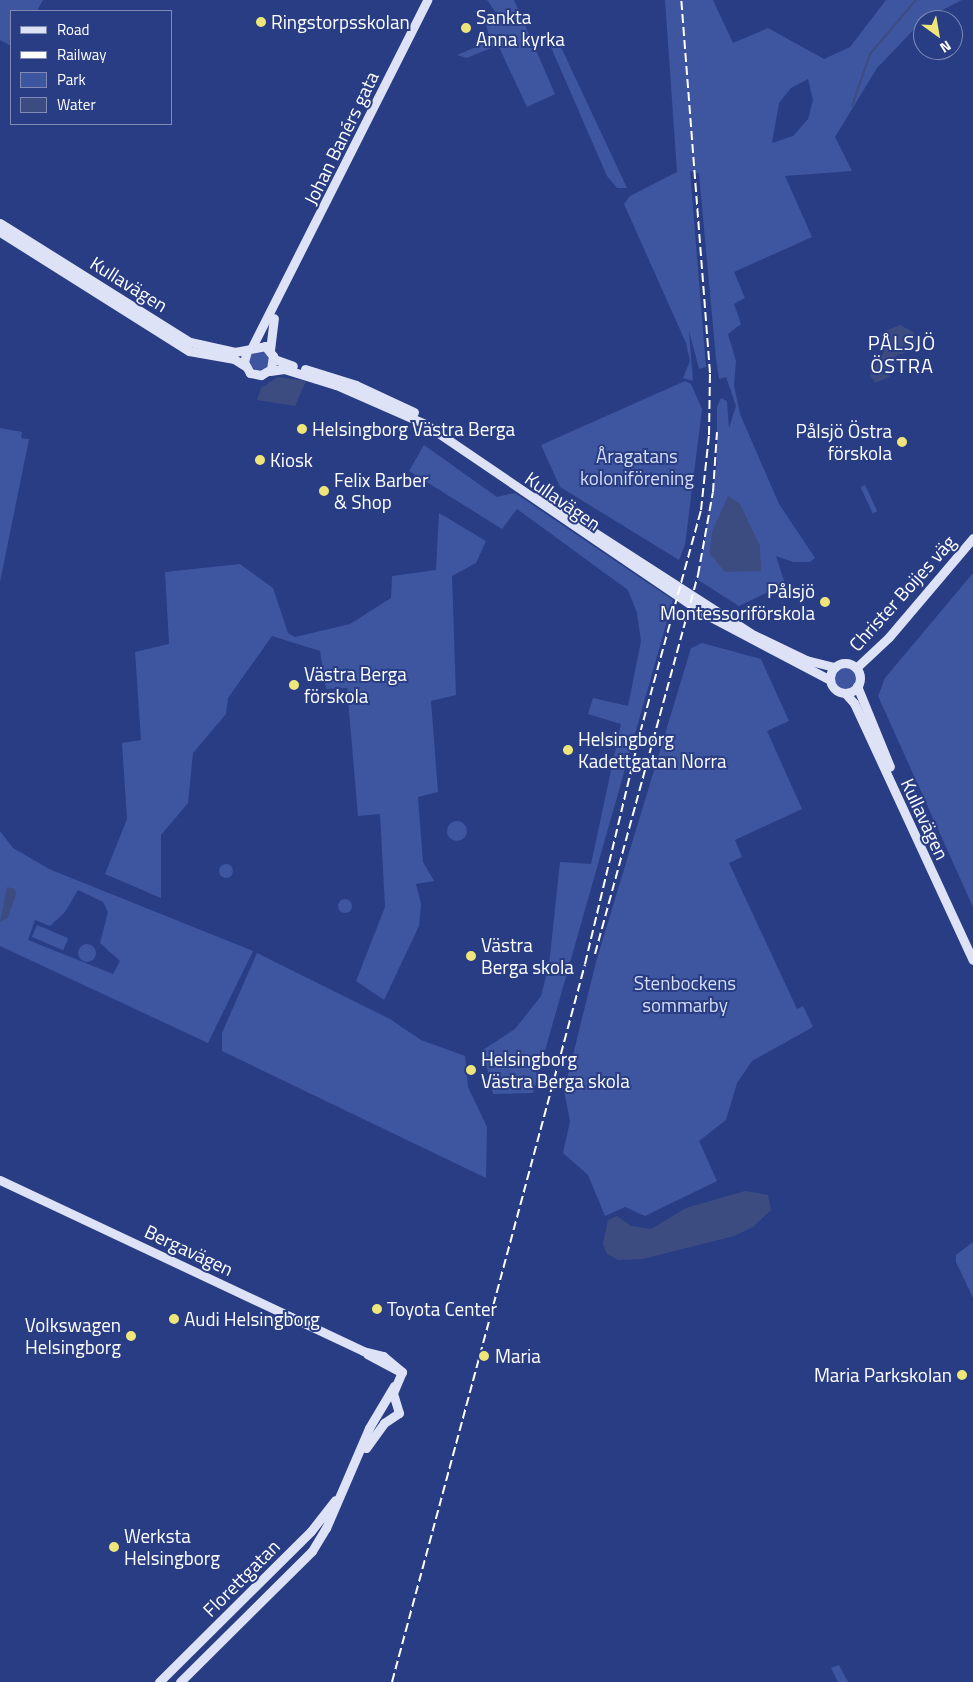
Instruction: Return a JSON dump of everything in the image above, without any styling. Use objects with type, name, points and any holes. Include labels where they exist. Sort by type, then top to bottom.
[{"type":"street","name":"Johan Banérs gata","points":[[250,349],[284,290],[427,0]]},
{"type":"street","name":"Kullavägen","points":[[0,223],[190,342],[225,351],[250,349],[272,354],[373,392],[433,423],[709,608],[784,651],[836,667],[846,664],[856,668],[860,702],[973,947]]},
{"type":"street","name":"Kullavägen","points":[[0,232],[189,351],[234,359],[256,375],[284,369],[343,387],[425,424],[705,614],[830,680],[836,690],[845,693],[854,703],[973,960]]},
{"type":"street","name":"Johan Banérs gata","points":[[270,371],[272,354],[271,327],[284,290]]},
{"type":"street","points":[[245,366],[250,349]]},
{"type":"street","name":"Christer Boijes väg","points":[[856,668],[889,637],[973,538]]},
{"type":"street","points":[[830,680],[836,667]]},
{"type":"street","points":[[845,693],[857,686]]},
{"type":"street","name":"Bergavägen","points":[[0,1180],[363,1351],[402,1372]]},
{"type":"street","name":"Florettgatan","points":[[180,1682],[312,1551],[378,1415],[402,1372]]},
{"type":"street","points":[[378,1415],[397,1409],[394,1386]]},
{"type":"street","name":"Florettgatan","points":[[353,1467],[384,1423],[397,1409]]},
{"type":"street","name":"Florettgatan","points":[[159,1682],[311,1531],[341,1492]]},
{"type":"green space","points":[[0,0],[43,0],[38,10],[10,10],[10,45],[0,40]]},
{"type":"green space","points":[[487,0],[514,0],[555,94],[527,107],[498,45],[467,58],[457,55],[490,41],[485,20],[494,20],[496,13]]},
{"type":"green space","points":[[665,0],[713,0],[733,43],[768,28],[824,59],[850,47],[886,0],[962,0],[942,10],[913,10],[913,30],[877,68],[835,137],[852,171],[785,176],[812,237],[734,272],[745,298],[734,304],[741,324],[728,334],[736,361],[734,385],[740,414],[779,504],[815,558],[810,562],[793,562],[776,556],[785,584],[739,606],[698,580],[717,463],[717,407],[721,398],[727,401],[729,428],[736,406],[726,377],[719,379],[699,174],[690,171],[706,367],[699,369],[689,331],[693,381],[683,378],[690,361],[686,343],[624,204],[630,196],[677,172]],"holes":[[[808,79],[813,100],[808,119],[793,136],[772,143],[779,103],[791,88]]]},
{"type":"green space","points":[[550,45],[560,45],[627,188],[617,188],[607,176]]},
{"type":"green space","points":[[259,350],[266,353],[269,360],[266,367],[259,370],[252,367],[249,360],[252,353]]},
{"type":"green space","name":"Åragatans koloniförening","points":[[685,381],[691,384],[702,409],[685,545],[679,560],[560,487],[541,445]]},
{"type":"green space","points":[[0,428],[22,432],[21,438],[29,439],[0,582]]},
{"type":"green space","points":[[424,445],[497,497],[515,493],[673,600],[533,1093],[493,1094],[483,1050],[515,1029],[541,996],[549,965],[560,862],[591,864],[621,724],[588,714],[593,698],[628,706],[641,641],[637,613],[628,590],[517,509],[502,529],[409,471]]},
{"type":"green space","points":[[865,485],[877,511],[873,513],[860,487]]},
{"type":"green space","points":[[439,513],[486,541],[476,563],[452,576],[456,695],[431,701],[438,792],[418,797],[423,862],[434,881],[416,884],[421,904],[419,926],[384,1000],[356,981],[385,907],[380,814],[358,816],[347,688],[326,689],[320,651],[272,636],[228,698],[226,714],[193,753],[188,803],[161,835],[161,898],[105,874],[127,819],[122,743],[141,740],[135,652],[169,644],[165,572],[240,564],[273,588],[288,633],[295,637],[350,624],[391,598],[392,576],[436,570]]},
{"type":"green space","points":[[973,573],[973,907],[878,696],[885,678]]},
{"type":"green space","name":"Stenbockens sommarby","points":[[702,643],[761,659],[789,721],[767,731],[802,809],[735,840],[742,857],[729,863],[797,1009],[803,1006],[813,1027],[752,1061],[737,1083],[726,1120],[699,1141],[717,1181],[645,1216],[625,1207],[605,1216],[588,1175],[563,1153],[570,1121],[564,1091],[596,962],[691,648]]},
{"type":"green space","points":[[845,667],[853,670],[856,678],[853,686],[845,689],[837,686],[834,678],[837,670]]},
{"type":"green space","points":[[457,821],[464,824],[467,831],[464,838],[457,841],[450,838],[447,831],[450,824]]},
{"type":"green space","points":[[0,831],[13,848],[49,869],[253,951],[208,1043],[0,946]],"holes":[[[78,890],[103,902],[108,912],[100,943],[120,961],[113,974],[28,940],[35,920],[50,926],[65,912]]]},
{"type":"green space","points":[[226,864],[231,866],[233,871],[231,876],[226,878],[221,876],[219,871],[221,866]]},
{"type":"green space","points":[[345,899],[350,901],[352,906],[350,911],[345,913],[340,911],[338,906],[340,901]]},
{"type":"green space","points":[[37,925],[68,938],[63,950],[32,937]]},
{"type":"green space","points":[[87,944],[93,947],[96,953],[93,959],[87,962],[81,959],[78,953],[81,947]]},
{"type":"green space","points":[[257,953],[390,1019],[421,1040],[465,1056],[468,1087],[487,1127],[486,1178],[222,1051],[222,1033]]},
{"type":"green space","points":[[973,1242],[973,1298],[956,1262],[956,1255]]},
{"type":"green space","points":[[839,1665],[848,1682],[838,1682],[831,1668]]},
{"type":"water","points":[[900,325],[913,332],[919,348],[897,355],[889,377],[875,383],[870,375],[883,354],[881,333]]},
{"type":"water","points":[[278,377],[306,381],[295,406],[257,400],[261,388]]},
{"type":"water","points":[[728,496],[740,504],[760,546],[761,571],[725,572],[710,554],[712,532]]},
{"type":"water","points":[[7,887],[15,889],[16,894],[8,918],[0,922]]},
{"type":"water","points":[[745,1191],[768,1195],[771,1210],[753,1227],[734,1236],[643,1259],[618,1260],[607,1254],[603,1244],[608,1220],[617,1216],[631,1226],[651,1229],[686,1208]]},
{"type":"waterway","points":[[852,106],[870,54],[916,0]]},
{"type":"railway","points":[[392,1682],[585,964],[640,733],[701,510],[709,435],[710,373],[681,0]]},
{"type":"railway","points":[[595,954],[698,575],[713,492],[717,432]]},
{"type":"place","name":"Ringstorpsskolan","points":[[261,22]]},
{"type":"place","name":"Sankta Anna kyrka","points":[[466,28]]},
{"type":"place","name":"Helsingborg Västra Berga","points":[[302,429]]},
{"type":"place","name":"Pålsjö Östra förskola","points":[[902,442]]},
{"type":"place","name":"Kiosk","points":[[260,460]]},
{"type":"place","name":"Felix Barber & Shop","points":[[324,491]]},
{"type":"place","name":"Pålsjö Montessoriförskola","points":[[825,602]]},
{"type":"place","name":"Västra Berga förskola","points":[[294,685]]},
{"type":"place","name":"Helsingborg Kadettgatan Norra","points":[[568,750]]},
{"type":"place","name":"Västra Berga skola","points":[[471,956]]},
{"type":"place","name":"Helsingborg Västra Berga skola","points":[[471,1070]]},
{"type":"place","name":"Toyota Center","points":[[377,1309]]},
{"type":"place","name":"Audi Helsingborg","points":[[174,1319]]},
{"type":"place","name":"Volkswagen Helsingborg","points":[[131,1336]]},
{"type":"place","name":"Maria","points":[[484,1356]]},
{"type":"place","name":"Maria Parkskolan","points":[[962,1375]]},
{"type":"place","name":"Werksta Helsingborg","points":[[114,1547]]},
{"type":"district","name":"PÅLSJÖ ÖSTRA","points":[[902,354]]}]
